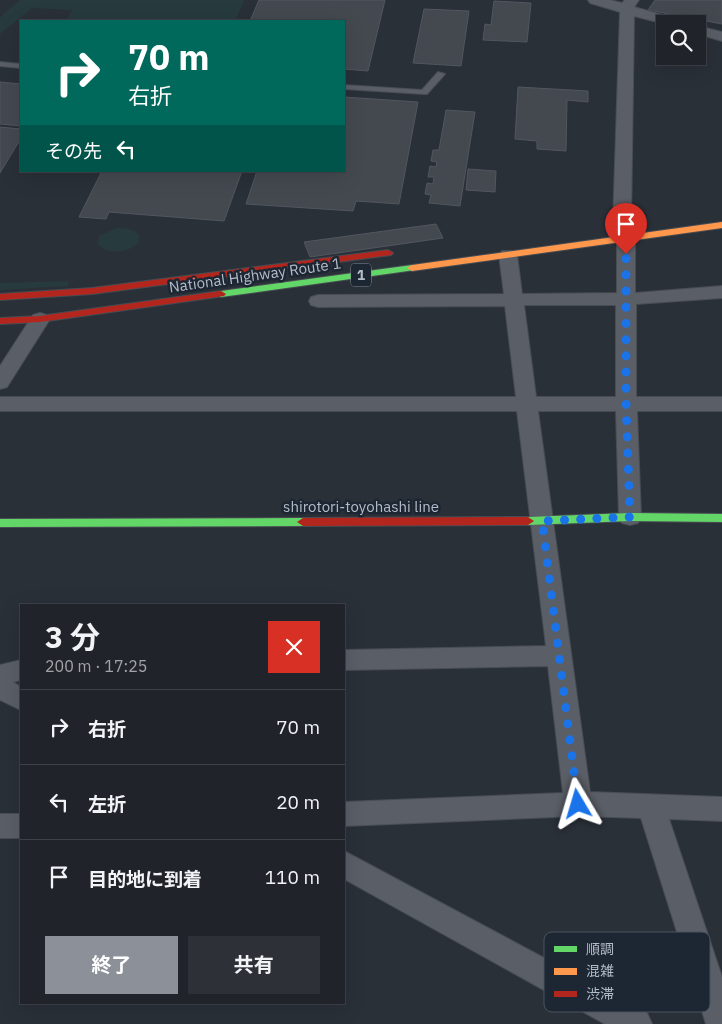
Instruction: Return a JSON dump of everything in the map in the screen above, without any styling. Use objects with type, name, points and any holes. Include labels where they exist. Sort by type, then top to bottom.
[{"type":"main road","name":"National Highway Route 1","points":[[0,321],[40,319],[508,255],[623,227],[722,225]]},
{"type":"main road","name":"National Highway Route 1","points":[[0,297],[92,290],[396,252]]},
{"type":"main road","name":"shirotori-toyohashi line","points":[[0,523],[542,521],[630,517],[722,518]]},
{"type":"street","points":[[595,0],[629,4],[656,15]]},
{"type":"street","points":[[629,4],[623,227],[630,517]]},
{"type":"street","points":[[706,32],[722,37]]},
{"type":"street","points":[[508,255],[578,804]]},
{"type":"street","points":[[318,301],[514,302],[690,296],[722,292]]},
{"type":"street","points":[[0,382],[40,319]]},
{"type":"street","points":[[0,404],[626,402],[722,404]]},
{"type":"street","points":[[345,660],[559,656]]},
{"type":"street","points":[[0,675],[20,670]]},
{"type":"street","points":[[0,687],[20,697]]},
{"type":"street","points":[[345,814],[578,804],[651,805],[722,809]]},
{"type":"street","points":[[651,805],[692,932]]},
{"type":"street","points":[[0,826],[20,826]]},
{"type":"street","points":[[345,865],[544,974]]},
{"type":"street","points":[[710,987],[722,1024]]},
{"type":"street","points":[[614,1012],[636,1024]]},
{"type":"lane","points":[[0,64],[20,66]]},
{"type":"lane","points":[[345,87],[424,92],[442,74]]},
{"type":"green space","points":[[20,0],[244,0],[235,20],[67,20],[72,10],[32,8],[0,34],[0,17]]},
{"type":"green space","points":[[116,228],[126,228],[134,231],[139,235],[139,242],[130,249],[118,252],[102,248],[98,244],[99,236]]},
{"type":"green space","points":[[69,281],[68,286],[0,290],[0,283]]},
{"type":"building","points":[[259,0],[385,0],[368,71],[345,69],[345,20],[250,20]]},
{"type":"building","points":[[655,0],[722,0],[722,24],[706,21],[706,15],[674,15],[648,10]]},
{"type":"building","points":[[494,1],[531,3],[527,42],[483,40],[485,24],[491,25]]},
{"type":"building","points":[[424,9],[469,11],[461,66],[413,63]]},
{"type":"building","points":[[0,82],[20,84],[20,126],[0,124]]},
{"type":"building","points":[[518,87],[588,91],[588,102],[567,100],[566,151],[537,149],[537,141],[515,139]]},
{"type":"building","points":[[345,97],[418,102],[399,204],[356,201],[353,211],[246,204],[257,172],[345,172]]},
{"type":"building","points":[[446,110],[475,112],[460,206],[429,203],[431,195],[425,194],[427,183],[433,184],[434,177],[428,177],[430,166],[436,167],[437,162],[431,161],[433,150],[439,150]]},
{"type":"building","points":[[0,127],[20,129],[20,140],[0,173]]},
{"type":"building","points":[[468,169],[496,171],[495,192],[466,190]]},
{"type":"building","points":[[102,172],[242,172],[224,221],[109,212],[106,219],[79,217]]},
{"type":"building","points":[[436,224],[443,238],[310,257],[304,242]]},
{"type":"traffic: fast","points":[[221,294],[412,268]]},
{"type":"traffic: fast","points":[[528,521],[630,517],[722,518]]},
{"type":"traffic: fast","points":[[0,523],[303,522]]},
{"type":"traffic: slow","points":[[412,268],[722,225]]},
{"type":"traffic: jam","points":[[0,297],[92,291],[388,253]]},
{"type":"traffic: jam","points":[[0,321],[40,319],[221,294]]},
{"type":"traffic: jam","points":[[303,522],[528,521]]},
{"type":"route","points":[[578,804],[542,521],[630,517],[626,402],[626,254]]}]
